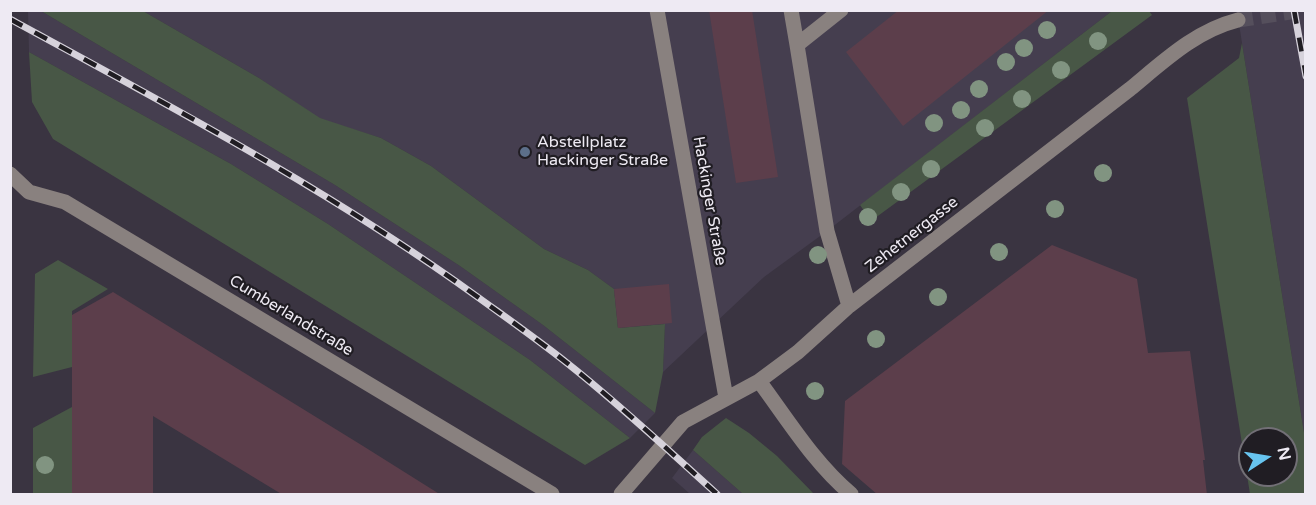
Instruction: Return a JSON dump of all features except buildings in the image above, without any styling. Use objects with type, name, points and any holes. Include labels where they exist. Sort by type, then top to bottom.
[{"type":"street","name":"Hackinger Straße","points":[[657,10],[726,398]]},
{"type":"street","points":[[791,10],[827,231],[849,306]]},
{"type":"street","points":[[796,45],[841,10]]},
{"type":"street","name":"Zehetnergasse","points":[[621,495],[683,422],[759,381],[798,352],[849,306],[1167,58],[1202,33],[1238,20]]},
{"type":"street","name":"Cumberlandstraße","points":[[10,174],[29,192],[65,202],[552,495]]},
{"type":"street","points":[[759,381],[818,461],[851,495]]},
{"type":"shaded area","points":[[28,11],[41,11],[335,185],[460,266],[543,325],[655,413],[630,438],[530,360],[328,224],[231,164],[29,52]]},
{"type":"shaded area","points":[[143,11],[1112,11],[764,277],[663,372],[665,324],[618,328],[614,289],[588,270],[544,249],[431,166],[381,138],[320,119],[259,78]]},
{"type":"shaded area","points":[[1237,11],[1305,11],[1305,439],[1242,43]]},
{"type":"shaded area","points":[[693,450],[743,494],[690,494],[672,478]]},
{"type":"green space","points":[[41,11],[143,11],[259,78],[320,118],[381,138],[431,166],[544,249],[588,270],[614,289],[618,328],[665,324],[663,372],[655,413],[543,325],[460,266],[335,185]]},
{"type":"green space","points":[[1112,11],[1149,11],[1152,15],[871,221],[860,205]]},
{"type":"green space","points":[[1242,43],[1305,439],[1305,494],[1250,494],[1249,487],[1298,487],[1298,427],[1239,427],[1187,98],[1239,58]]},
{"type":"green space","points":[[29,52],[231,164],[328,224],[530,360],[630,438],[585,465],[53,139],[32,102]]},
{"type":"green space","points":[[58,260],[108,289],[72,311],[72,367],[33,377],[35,274]]},
{"type":"green space","points":[[72,407],[72,494],[33,494],[33,428]]},
{"type":"green space","points":[[726,418],[777,456],[814,494],[743,494],[693,450],[702,437]]},
{"type":"tunnel","points":[[1238,20],[1303,10]]},
{"type":"railway","points":[[1294,10],[1306,76]]},
{"type":"railway","points":[[10,19],[249,151],[423,259],[567,363],[717,494]]},
{"type":"place","name":"Abstellplatz Hackinger Straße","points":[[525,152]]}]
